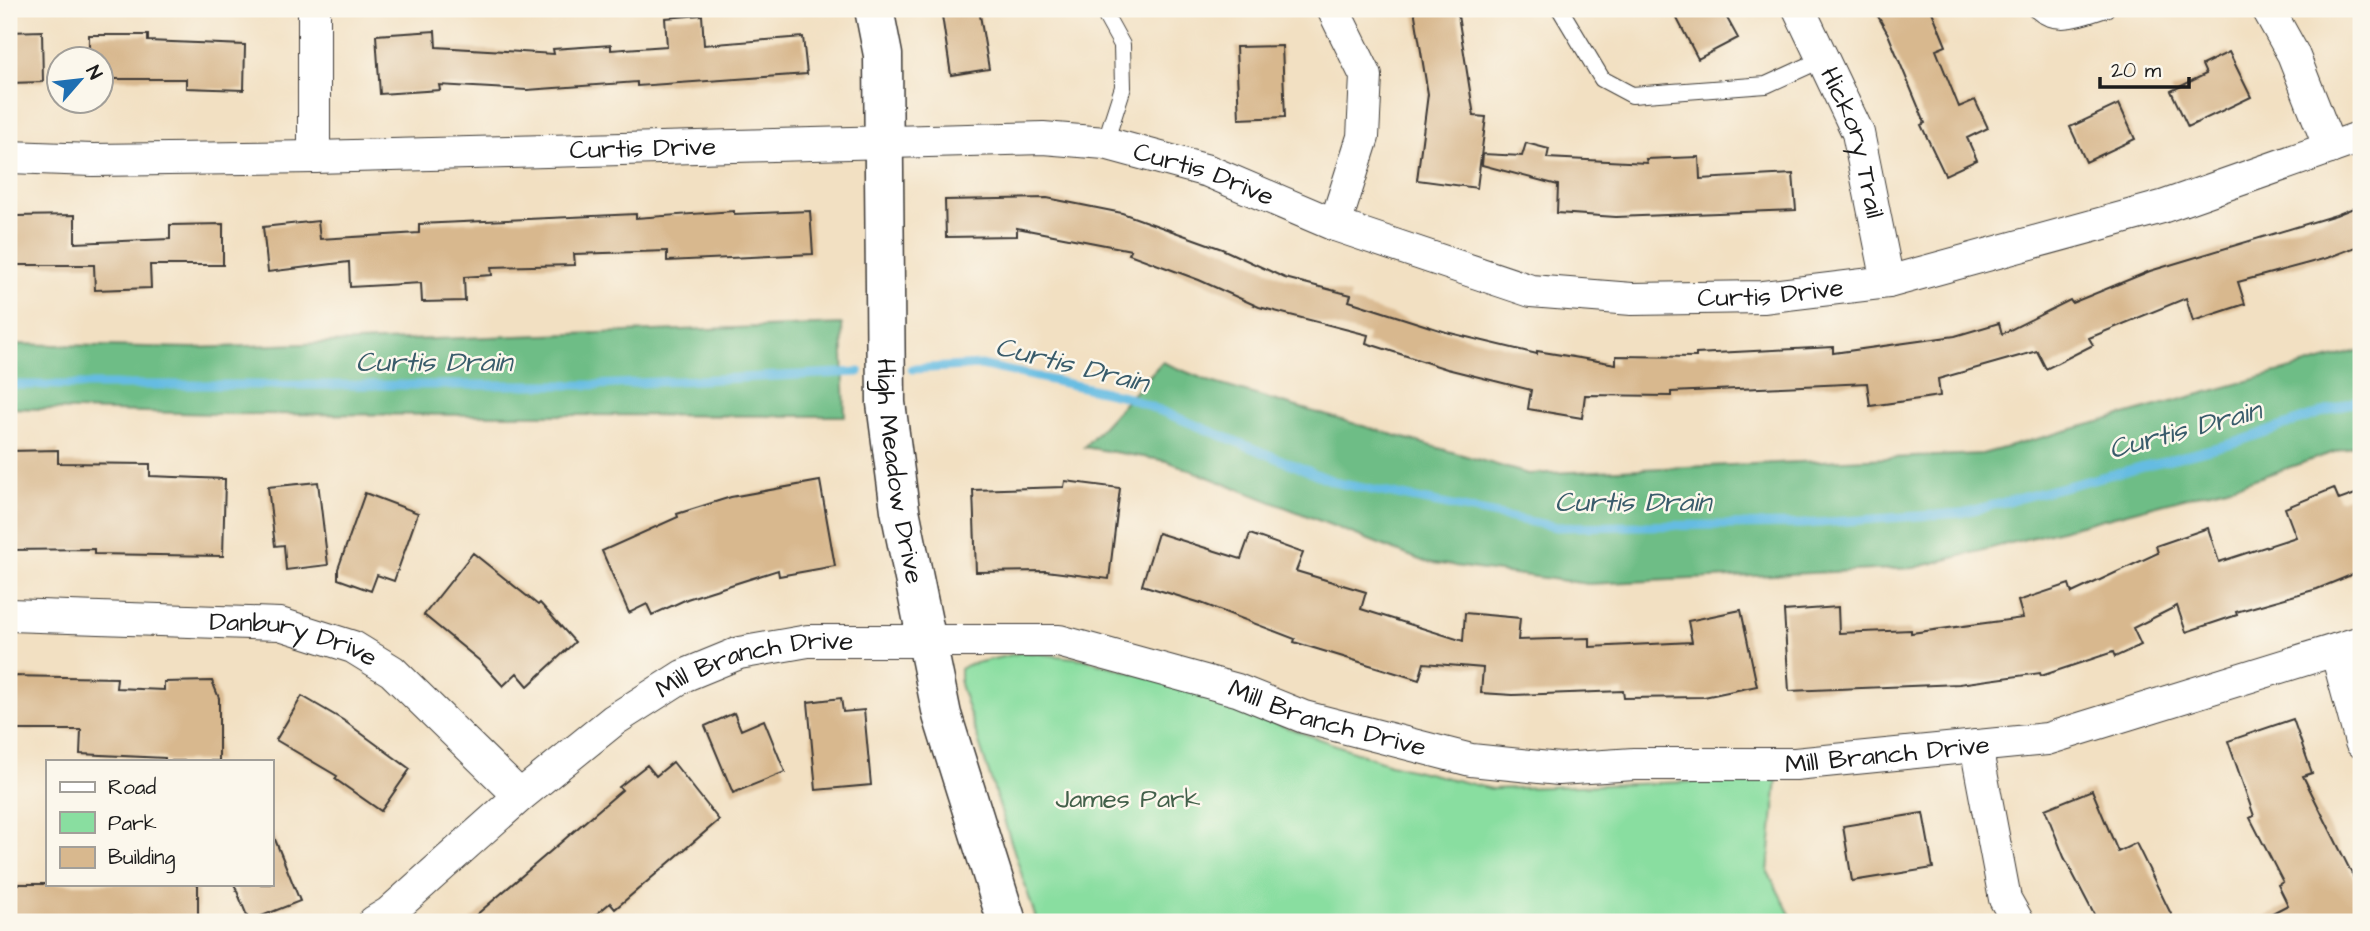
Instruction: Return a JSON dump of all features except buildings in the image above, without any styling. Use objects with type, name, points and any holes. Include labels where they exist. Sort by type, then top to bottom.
[{"type":"street","points":[[314,9],[314,157]]},
{"type":"street","name":"High Meadow Drive","points":[[874,9],[883,55],[886,403],[900,510],[942,715],[1007,922]]},
{"type":"street","points":[[1333,9],[1367,76],[1363,137],[1335,225]]},
{"type":"street","name":"Hickory Trail","points":[[1799,9],[1858,133],[1888,282]]},
{"type":"street","points":[[2268,9],[2292,54],[2330,148]]},
{"type":"street","name":"Curtis Drive","points":[[9,157],[93,160],[314,157],[1043,138],[1105,143],[1208,171],[1335,225],[1531,291],[1632,299],[1763,297],[1888,282],[2162,207],[2361,137]]},
{"type":"street","name":"Danbury Drive","points":[[9,615],[280,624],[353,647],[392,671],[520,796]]},
{"type":"street","name":"Mill Branch Drive","points":[[374,922],[389,913],[520,796],[614,720],[683,676],[738,653],[808,641],[1059,641],[1237,690],[1304,717],[1471,760],[1559,769],[1634,764],[1795,764],[2047,739],[2349,646]]},
{"type":"street","points":[[2349,646],[2361,742]]},
{"type":"street","points":[[1976,746],[2005,899],[2018,922]]},
{"type":"lane","points":[[1102,9],[1122,45],[1123,88],[1105,143]]},
{"type":"lane","points":[[1560,9],[1602,79],[1632,95],[1766,85],[1823,59]]},
{"type":"lane","points":[[2035,9],[2045,18],[2067,21],[2106,9]]},
{"type":"green space","points":[[842,324],[845,416],[213,414],[9,408],[9,344],[194,348]]},
{"type":"green space","points":[[2361,350],[2361,443],[2246,482],[1914,568],[1588,584],[1425,562],[1167,461],[1084,447],[1162,362],[1211,382],[1528,474],[1982,454]]},
{"type":"green space","name":"James Park","points":[[1024,652],[1083,659],[1178,685],[1251,715],[1390,764],[1492,789],[1777,779],[1768,872],[1794,922],[1037,922],[960,684],[960,669],[967,665]]},
{"type":"waterway","name":"Curtis Drain","points":[[912,369],[981,365],[1124,396],[1338,483],[1557,527],[1803,524],[1962,513],[2237,442],[2361,399]]},
{"type":"waterway","name":"Curtis Drain","points":[[9,385],[597,385],[859,372]]}]
